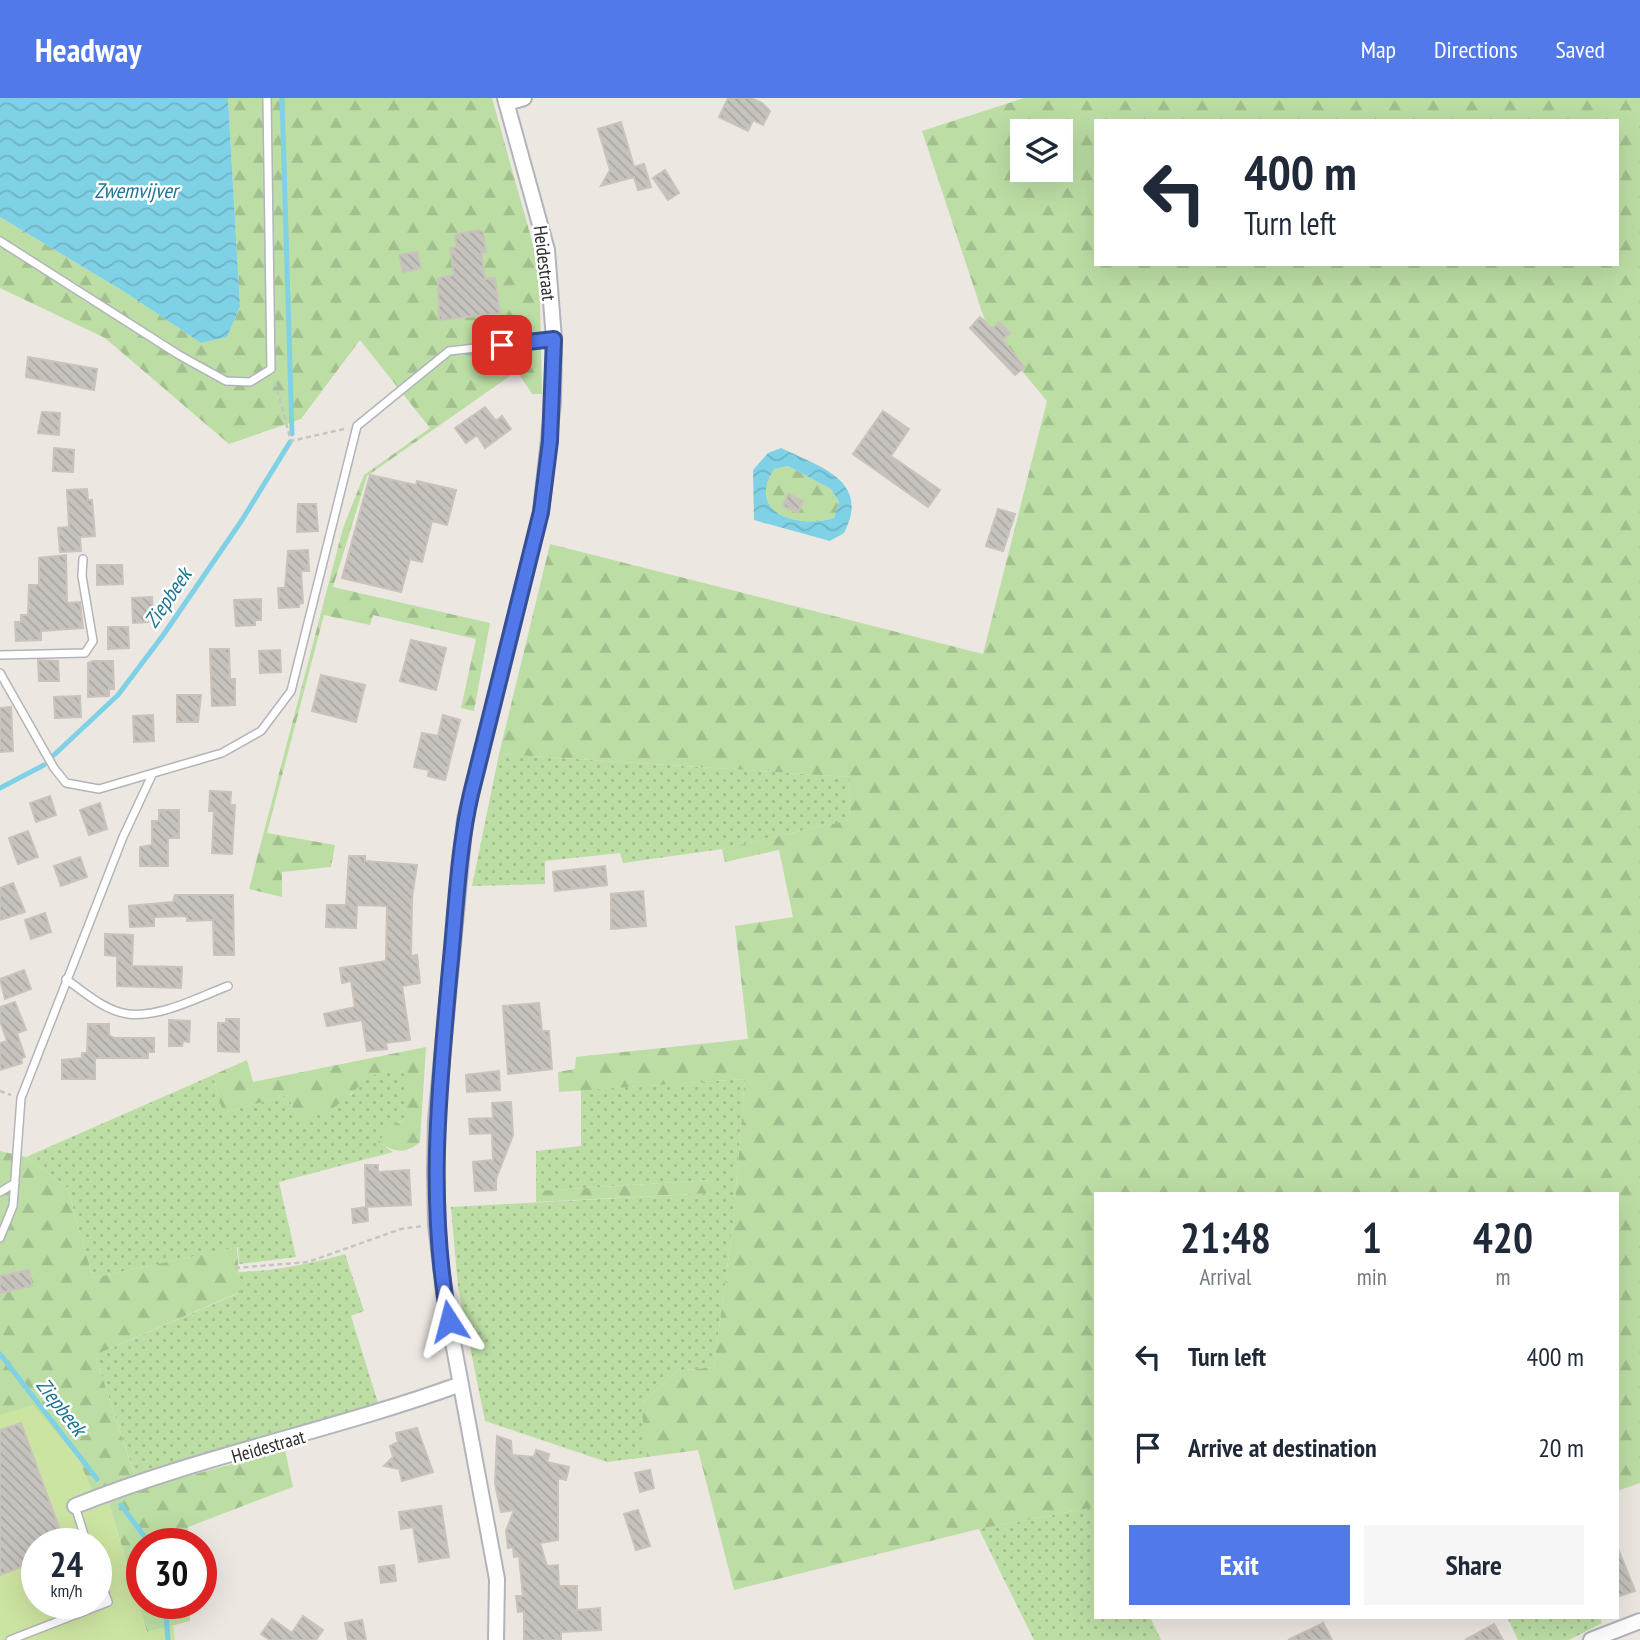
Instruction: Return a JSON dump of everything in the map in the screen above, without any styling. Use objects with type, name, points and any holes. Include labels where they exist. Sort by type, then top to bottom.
[{"type":"street","points":[[506,101],[524,98]]},
{"type":"street","name":"Heidestraat","points":[[496,1640],[497,1579],[445,1299],[436,1225],[436,1121],[466,819],[541,512],[553,402],[554,339],[547,250],[506,101]]},
{"type":"street","name":"Heidestraat","points":[[75,1506],[118,1489],[383,1412],[460,1384]]},
{"type":"street","points":[[1591,1640],[1640,1621]]},
{"type":"lane","points":[[0,241],[179,355],[226,381],[250,382],[271,369],[267,98]]},
{"type":"lane","points":[[0,673],[54,768],[66,783],[99,789],[152,775],[222,753],[261,731],[291,691],[357,426],[449,351],[554,339]]},
{"type":"lane","points":[[0,655],[85,653],[93,642],[82,576],[83,559]]},
{"type":"lane","points":[[0,1238],[13,1206],[21,1098],[123,836],[152,775]]},
{"type":"lane","points":[[66,979],[99,1003],[127,1014],[170,1007],[228,986]]},
{"type":"lane","points":[[0,1192],[15,1183]]},
{"type":"lane","points":[[75,1506],[83,1528]]},
{"type":"lane","points":[[10,1640],[64,1619]]},
{"type":"path","points":[[271,369],[291,441],[357,426]]},
{"type":"path","points":[[235,1268],[308,1262],[401,1229],[436,1225]]},
{"type":"green space","points":[[228,98],[492,98],[539,266],[542,394],[532,394],[517,371],[367,476],[333,587],[490,623],[474,711],[461,708],[476,639],[373,615],[370,625],[324,615],[267,833],[335,845],[331,867],[282,872],[282,897],[249,889],[343,528],[364,475],[430,428],[360,340],[301,419],[229,444],[105,338],[0,288],[0,217],[123,291],[201,343],[227,337],[240,307]]},
{"type":"green space","points":[[1024,98],[1640,98],[1640,1483],[1619,1490],[1619,1192],[1094,1192],[1094,1507],[979,1529],[734,1590],[698,1450],[647,1457],[641,1404],[677,1371],[714,1367],[733,1224],[745,1079],[559,1092],[558,1072],[575,1069],[576,1057],[748,1039],[735,926],[793,917],[779,850],[725,862],[722,849],[849,820],[850,777],[499,754],[550,544],[983,654],[1047,401],[988,330],[922,131]]},
{"type":"green space","points":[[788,466],[831,489],[839,502],[834,518],[820,521],[792,519],[771,507],[766,497],[766,484],[773,469]]},
{"type":"green space","points":[[499,754],[850,777],[849,820],[722,849],[623,863],[620,853],[545,861],[545,884],[472,886]]},
{"type":"green space","points":[[426,1047],[420,1142],[409,1149],[399,1151],[378,1142],[389,1128],[407,1118],[407,1074],[394,1072],[374,1076],[333,1108],[297,1121],[288,1095],[223,1113],[213,1075],[247,1060],[253,1082]]},
{"type":"green space","points":[[394,1071],[408,1074],[407,1118],[389,1128],[379,1142],[393,1152],[279,1182],[296,1257],[239,1264],[238,1247],[93,1278],[67,1187],[26,1157],[213,1075],[223,1113],[288,1095],[297,1120],[352,1094],[359,1082],[378,1073]]},
{"type":"green space","points":[[745,1079],[733,1224],[714,1367],[677,1371],[642,1403],[647,1457],[607,1462],[485,1421],[458,1287],[451,1207],[712,1193],[710,1180],[536,1191],[536,1151],[581,1146],[581,1090]]},
{"type":"green space","points":[[0,1151],[26,1157],[67,1187],[93,1278],[237,1247],[240,1292],[95,1355],[139,1489],[285,1450],[293,1487],[188,1528],[126,1528],[126,1561],[104,1486],[92,1491],[78,1458],[66,1446],[0,1415]]},
{"type":"green space","points":[[711,1180],[713,1193],[536,1202],[536,1191]]},
{"type":"green space","points":[[345,1254],[364,1311],[351,1316],[380,1409],[136,1479],[95,1355],[239,1293],[239,1272],[293,1266]]},
{"type":"green space","points":[[33,1405],[78,1458],[92,1491],[104,1486],[126,1561],[126,1619],[143,1619],[147,1632],[173,1625],[175,1640],[0,1640],[0,1415]]},
{"type":"green space","points":[[1094,1507],[1094,1619],[1151,1619],[1161,1640],[1034,1640],[979,1529]]},
{"type":"green space","points":[[143,1619],[190,1619],[190,1621],[147,1632]]},
{"type":"green space","points":[[1508,1619],[1601,1619],[1602,1623],[1569,1640],[1518,1640]]},
{"type":"water","name":"Zwemvijver","points":[[0,98],[228,98],[240,307],[227,337],[201,343],[123,291],[0,217]]},
{"type":"water","points":[[781,448],[838,478],[851,500],[851,515],[844,533],[830,541],[754,520],[753,470],[768,453]],"holes":[[[788,466],[831,489],[839,502],[834,518],[820,521],[792,519],[780,514],[771,507],[766,497],[767,484],[774,469]]]},
{"type":"building","points":[[728,98],[751,98],[762,103],[770,111],[763,125],[753,120],[748,131],[719,117]]},
{"type":"building","points":[[621,122],[634,167],[644,164],[651,187],[638,190],[634,177],[601,186],[610,170],[598,129]]},
{"type":"building","points":[[665,170],[679,193],[668,200],[653,178]]},
{"type":"building","points":[[478,230],[483,232],[486,252],[481,253],[485,279],[495,278],[500,313],[439,320],[438,278],[454,275],[450,248],[457,247],[455,236]]},
{"type":"building","points":[[417,252],[421,268],[403,272],[399,255]]},
{"type":"building","points":[[980,317],[992,329],[999,322],[1010,333],[1002,340],[1025,367],[1015,375],[970,328]]},
{"type":"building","points":[[28,357],[97,369],[94,390],[26,377]]},
{"type":"building","points":[[485,407],[496,421],[502,416],[511,429],[485,448],[477,435],[466,443],[455,428]]},
{"type":"building","points":[[883,411],[909,429],[891,456],[940,490],[928,507],[853,454]]},
{"type":"building","points":[[42,412],[60,413],[59,435],[38,433]]},
{"type":"building","points":[[54,448],[74,450],[73,472],[53,471]]},
{"type":"building","points":[[370,475],[416,485],[417,481],[456,490],[447,525],[432,521],[422,562],[410,559],[401,592],[342,578]]},
{"type":"building","points":[[87,489],[88,500],[92,500],[95,536],[80,537],[81,551],[60,552],[58,528],[69,527],[67,490]]},
{"type":"building","points":[[788,494],[803,501],[798,513],[783,506]]},
{"type":"building","points":[[298,504],[316,504],[318,531],[297,532]]},
{"type":"building","points":[[998,509],[1015,514],[1003,551],[986,546]]},
{"type":"building","points":[[308,550],[309,571],[301,571],[303,603],[299,604],[299,607],[279,608],[278,588],[285,588],[288,551]]},
{"type":"building","points":[[66,555],[67,603],[80,602],[83,628],[41,631],[41,640],[16,641],[15,622],[21,622],[21,615],[28,615],[29,585],[39,585],[39,558]]},
{"type":"building","points":[[97,565],[122,565],[123,584],[97,585]]},
{"type":"building","points":[[152,597],[153,618],[148,618],[148,622],[133,623],[132,598]]},
{"type":"building","points":[[261,599],[261,620],[255,620],[255,625],[236,626],[234,600]]},
{"type":"building","points":[[108,627],[128,627],[129,648],[108,649]]},
{"type":"building","points":[[411,640],[446,648],[436,690],[400,681]]},
{"type":"building","points":[[210,649],[229,649],[230,679],[235,679],[235,705],[212,706]]},
{"type":"building","points":[[280,650],[281,672],[260,673],[259,651]]},
{"type":"building","points":[[38,660],[58,661],[59,681],[39,681]]},
{"type":"building","points":[[113,661],[114,689],[109,689],[109,696],[88,697],[88,663]]},
{"type":"building","points":[[321,675],[365,685],[356,722],[312,711]]},
{"type":"building","points":[[177,695],[201,695],[198,722],[177,722]]},
{"type":"building","points":[[80,696],[81,717],[55,718],[54,697]]},
{"type":"building","points":[[11,707],[13,751],[0,752],[0,708]]},
{"type":"building","points":[[153,715],[154,741],[134,742],[133,716]]},
{"type":"building","points":[[443,715],[460,720],[445,780],[428,776],[429,770],[414,767],[422,733],[438,736]]},
{"type":"building","points":[[210,791],[231,792],[230,805],[235,805],[232,854],[212,853],[214,811],[209,811]]},
{"type":"building","points":[[50,796],[56,815],[36,822],[30,803]]},
{"type":"building","points":[[100,803],[107,829],[89,835],[80,810]]},
{"type":"building","points":[[159,810],[179,810],[179,838],[168,838],[168,866],[140,866],[140,847],[152,845],[152,821],[159,821]]},
{"type":"building","points":[[28,831],[38,857],[18,864],[9,838]]},
{"type":"building","points":[[349,856],[365,856],[365,861],[417,865],[412,898],[411,956],[417,955],[420,983],[402,986],[410,1040],[386,1043],[387,1049],[367,1051],[362,1020],[327,1026],[324,1014],[355,1007],[351,981],[342,983],[340,968],[386,961],[387,906],[357,905],[356,928],[326,927],[327,905],[346,905]]},
{"type":"building","points":[[80,857],[87,877],[61,886],[54,866]]},
{"type":"building","points":[[605,866],[607,885],[555,891],[553,872]]},
{"type":"building","points":[[13,883],[25,912],[0,920],[0,888]]},
{"type":"building","points":[[643,891],[646,926],[611,929],[611,894]]},
{"type":"building","points":[[175,895],[233,895],[234,955],[214,955],[213,920],[187,921],[187,916],[154,917],[154,926],[130,927],[129,906],[173,902]]},
{"type":"building","points":[[45,913],[51,932],[31,939],[25,920]]},
{"type":"building","points":[[105,934],[133,935],[132,966],[182,967],[181,988],[117,986],[117,956],[105,955]]},
{"type":"building","points":[[24,970],[31,989],[5,999],[0,979]]},
{"type":"building","points":[[15,1002],[26,1030],[17,1033],[25,1057],[21,1058],[22,1063],[0,1070],[0,1043],[7,1041],[0,1021],[0,1007]]},
{"type":"building","points":[[539,1003],[542,1031],[549,1031],[552,1069],[508,1074],[503,1006]]},
{"type":"building","points":[[226,1019],[239,1019],[239,1052],[218,1051],[218,1023],[226,1023]]},
{"type":"building","points":[[169,1020],[190,1021],[189,1042],[183,1041],[182,1046],[169,1046]]},
{"type":"building","points":[[88,1024],[109,1024],[109,1035],[114,1038],[154,1038],[154,1052],[148,1052],[148,1058],[95,1058],[95,1079],[62,1079],[62,1060],[82,1058],[82,1053],[87,1053]]},
{"type":"building","points":[[499,1071],[500,1090],[467,1092],[466,1075]]},
{"type":"building","points":[[511,1102],[513,1135],[496,1179],[496,1190],[475,1191],[473,1162],[493,1160],[492,1133],[470,1134],[469,1119],[493,1118],[492,1103]]},
{"type":"building","points":[[365,1165],[378,1165],[378,1172],[409,1170],[411,1205],[366,1207]]},
{"type":"building","points":[[367,1207],[368,1221],[353,1223],[352,1209]]},
{"type":"building","points":[[29,1270],[32,1286],[0,1293],[0,1276]]},
{"type":"building","points":[[21,1423],[59,1528],[21,1528],[21,1567],[0,1575],[0,1430]]},
{"type":"building","points":[[417,1428],[433,1472],[402,1481],[399,1469],[384,1466],[393,1457],[390,1446],[398,1442],[396,1433]]},
{"type":"building","points":[[497,1436],[511,1441],[512,1455],[534,1457],[536,1450],[549,1454],[547,1462],[569,1467],[566,1480],[558,1478],[558,1540],[540,1543],[547,1566],[558,1565],[559,1586],[577,1586],[577,1610],[600,1608],[601,1630],[561,1632],[561,1640],[524,1640],[524,1611],[518,1612],[516,1596],[523,1596],[519,1556],[514,1557],[513,1547],[508,1548],[506,1531],[514,1510],[501,1512],[495,1484]]},
{"type":"building","points":[[650,1470],[654,1488],[640,1492],[635,1473]]},
{"type":"building","points":[[441,1506],[449,1557],[419,1562],[413,1527],[401,1529],[399,1512]]},
{"type":"building","points":[[638,1510],[650,1546],[636,1550],[624,1514]]},
{"type":"building","points":[[1619,1551],[1635,1591],[1619,1595]]},
{"type":"building","points":[[394,1565],[396,1581],[381,1583],[379,1567]]},
{"type":"building","points":[[303,1616],[323,1630],[316,1640],[270,1640],[261,1634],[272,1619],[292,1633]]},
{"type":"building","points":[[362,1620],[366,1640],[348,1640],[345,1623]]},
{"type":"building","points":[[1323,1623],[1332,1640],[1288,1640]]},
{"type":"building","points":[[1494,1624],[1503,1640],[1465,1640]]},
{"type":"waterway","name":"Ziepbeek","points":[[282,98],[292,434]]},
{"type":"waterway","name":"Ziepbeek","points":[[54,755],[118,695],[164,634],[242,520],[290,442]]},
{"type":"waterway","name":"Ziepbeek","points":[[0,788],[44,765]]},
{"type":"waterway","name":"Ziepbeek","points":[[0,1354],[97,1479]]},
{"type":"waterway","name":"Ziepbeek","points":[[121,1505],[138,1528]]},
{"type":"waterway","name":"Ziepbeek","points":[[166,1619],[168,1640]]},
{"type":"route","points":[[449,1321],[436,1225],[436,1121],[458,885],[471,794],[520,607],[541,512],[549,461],[553,402],[554,339],[502,345]]}]
